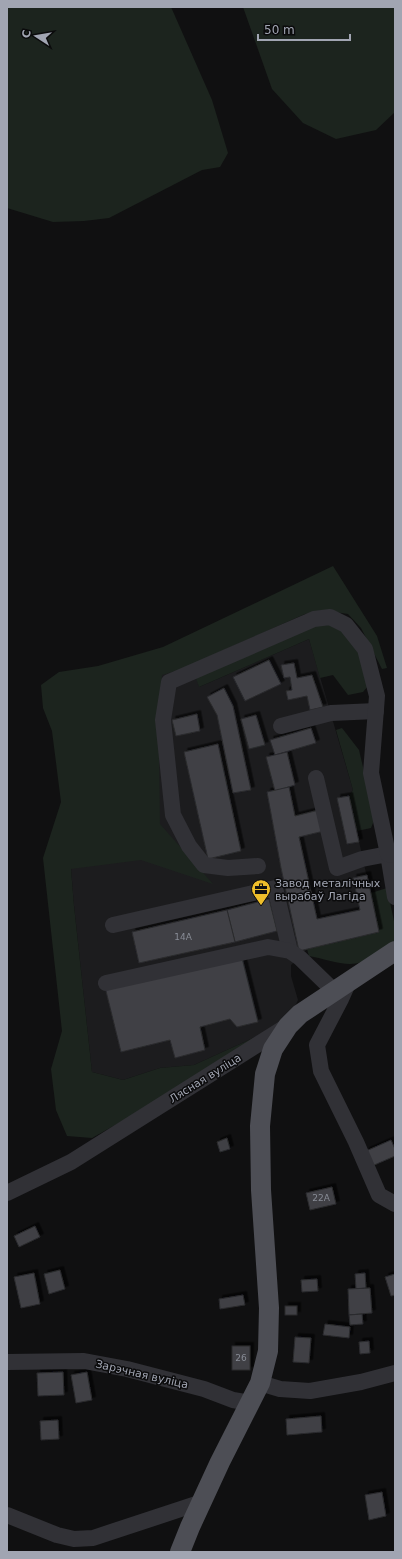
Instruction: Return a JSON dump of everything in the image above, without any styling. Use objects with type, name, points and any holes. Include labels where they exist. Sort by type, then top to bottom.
[{"type":"main road","name":"Лясная вуліца","points":[[288,1026],[300,1014],[341,986],[393,957]]},
{"type":"main road","points":[[180,1552],[220,1462],[260,1383],[268,1351],[270,1329],[261,1190],[260,1126],[265,1074],[268,1063],[276,1044],[288,1026]]},
{"type":"street","points":[[258,866],[228,868],[204,865],[189,846],[173,815],[163,720],[169,682],[314,619],[330,617],[346,625],[365,649],[377,696],[371,773],[392,855],[395,897]]},
{"type":"street","points":[[281,726],[331,713],[376,711]]},
{"type":"street","points":[[316,778],[337,868],[362,859],[392,855]]},
{"type":"street","points":[[113,925],[275,888],[290,951]]},
{"type":"street","points":[[106,983],[268,947],[290,951],[341,986],[341,999],[317,1045],[321,1071],[356,1142],[379,1195],[395,1204]]},
{"type":"street","name":"Лясная вуліца","points":[[7,1193],[71,1162],[288,1026]]},
{"type":"street","name":"Зарэчная вуліца","points":[[7,1362],[84,1361],[127,1369],[204,1389],[233,1400],[250,1403]]},
{"type":"street","points":[[260,1383],[280,1389],[310,1391],[361,1382],[395,1373]]},
{"type":"street","points":[[7,1514],[57,1536],[74,1539],[93,1538],[202,1502]]},
{"type":"shaded area","points":[[7,7],[171,7],[212,100],[228,153],[220,167],[202,170],[109,218],[84,221],[53,222],[7,208]]},
{"type":"shaded area","points":[[243,7],[395,7],[395,112],[376,130],[336,139],[303,123],[272,89]]},
{"type":"shaded area","points":[[333,566],[377,636],[387,668],[382,669],[361,628],[348,614],[328,611],[305,614],[179,670],[162,675],[159,754],[160,824],[213,884],[141,860],[71,869],[92,1072],[123,1080],[160,1068],[194,1065],[273,1029],[174,1092],[92,1138],[67,1136],[56,1110],[51,1069],[62,1031],[43,858],[61,802],[52,731],[43,708],[41,685],[59,672],[98,666],[163,647]]},
{"type":"shaded area","points":[[323,621],[342,627],[361,652],[368,686],[363,692],[348,695],[333,675],[320,678],[309,639],[199,687],[195,676]]},
{"type":"shaded area","points":[[309,639],[353,790],[349,796],[379,932],[307,949],[291,965],[291,976],[298,1000],[290,1018],[273,1029],[194,1065],[160,1068],[123,1080],[92,1072],[74,906],[71,869],[90,679],[190,659],[199,687]]},
{"type":"shaded area","points":[[342,728],[359,750],[375,818],[371,828],[357,831],[349,796],[353,790],[336,730]]},
{"type":"shaded area","points":[[387,888],[395,926],[395,942],[362,962],[350,964],[309,956],[307,949],[379,932],[371,893]]},
{"type":"building","points":[[269,660],[281,684],[245,701],[233,677]]},
{"type":"building","points":[[294,663],[297,678],[312,675],[323,707],[310,710],[307,696],[288,700],[286,691],[292,690],[290,677],[284,678],[281,665]]},
{"type":"building","points":[[224,688],[233,706],[251,790],[233,793],[217,715],[207,697]]},
{"type":"building","points":[[197,714],[200,731],[176,736],[172,720]]},
{"type":"building","points":[[256,715],[265,745],[249,749],[241,719]]},
{"type":"building","points":[[311,728],[316,743],[275,755],[270,740]]},
{"type":"building","points":[[218,744],[241,851],[208,859],[184,752]]},
{"type":"building","points":[[287,752],[295,785],[275,791],[266,757]]},
{"type":"building","points":[[289,787],[295,816],[319,810],[324,831],[299,837],[317,919],[360,910],[353,878],[367,875],[379,932],[299,951],[281,868],[267,792]]},
{"type":"building","points":[[349,796],[359,842],[347,844],[337,798]]},
{"type":"building","points":[[269,899],[277,931],[235,942],[227,910]]},
{"type":"building","points":[[227,910],[235,942],[139,963],[132,932]]},
{"type":"building","points":[[241,954],[258,1022],[237,1027],[230,1019],[200,1027],[205,1050],[175,1058],[170,1040],[121,1052],[105,987]]},
{"type":"building","points":[[227,1138],[230,1149],[220,1152],[217,1142]]},
{"type":"building","points":[[391,1140],[395,1149],[395,1156],[372,1166],[366,1151]]},
{"type":"building","points":[[332,1187],[336,1204],[310,1210],[306,1193]]},
{"type":"building","points":[[35,1226],[40,1237],[19,1247],[14,1236]]},
{"type":"building","points":[[60,1270],[65,1289],[49,1294],[44,1274]]},
{"type":"building","points":[[34,1273],[40,1304],[21,1308],[14,1277]]},
{"type":"building","points":[[365,1273],[366,1288],[356,1289],[355,1274]]},
{"type":"building","points":[[395,1274],[395,1295],[391,1296],[385,1277]]},
{"type":"building","points":[[317,1279],[318,1291],[302,1292],[301,1280]]},
{"type":"building","points":[[370,1288],[372,1313],[349,1315],[348,1289]]},
{"type":"building","points":[[243,1295],[245,1305],[220,1309],[219,1299]]},
{"type":"building","points":[[285,1306],[297,1306],[297,1315],[285,1315]]},
{"type":"building","points":[[362,1314],[363,1324],[350,1325],[349,1315]]},
{"type":"building","points":[[325,1324],[350,1327],[349,1338],[323,1335]]},
{"type":"building","points":[[295,1337],[311,1338],[309,1363],[293,1362]]},
{"type":"building","points":[[369,1341],[370,1353],[360,1354],[359,1342]]},
{"type":"building","points":[[232,1346],[250,1346],[250,1370],[232,1370]]},
{"type":"building","points":[[63,1372],[64,1395],[38,1396],[37,1373]]},
{"type":"building","points":[[87,1372],[92,1400],[76,1403],[71,1375]]},
{"type":"building","points":[[321,1416],[322,1432],[287,1435],[286,1419]]},
{"type":"building","points":[[58,1420],[59,1439],[41,1440],[40,1421]]},
{"type":"building","points":[[382,1492],[386,1516],[369,1520],[365,1495]]},
{"type":"place","name":"Завод металічных вырабаў Лагіда","points":[[261,906]]}]
